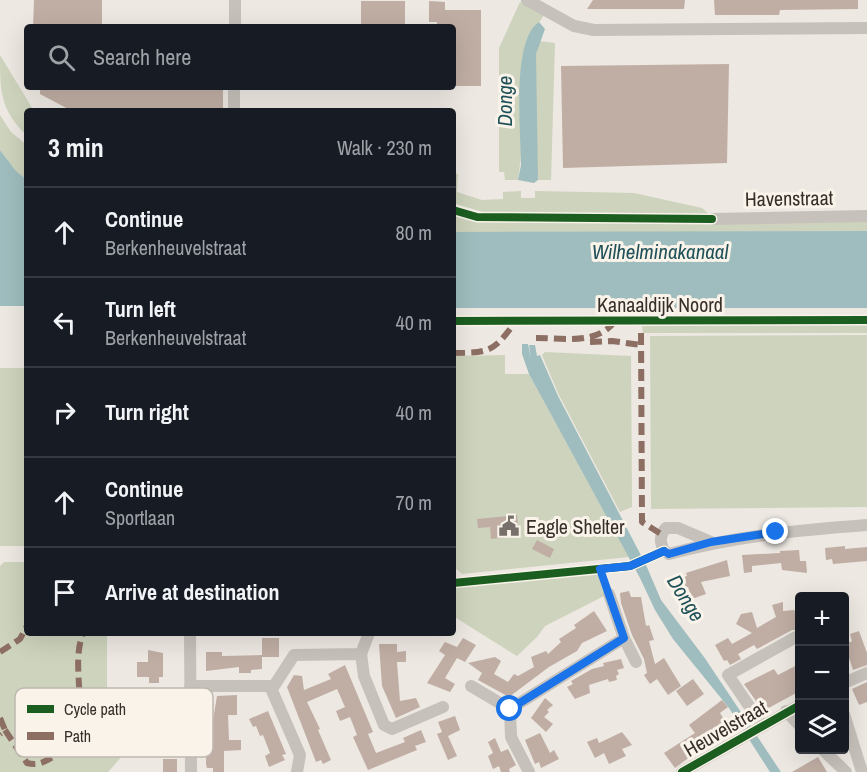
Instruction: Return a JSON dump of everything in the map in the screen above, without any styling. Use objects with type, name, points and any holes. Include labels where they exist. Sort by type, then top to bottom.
[{"type":"street","points":[[235,0],[235,24]]},
{"type":"street","points":[[527,0],[574,26],[594,30],[867,28]]},
{"type":"street","points":[[234,90],[234,108]]},
{"type":"street","name":"Havenstraat","points":[[712,219],[867,216]]},
{"type":"street","points":[[711,542],[776,532],[867,525]]},
{"type":"street","points":[[609,594],[624,638],[636,662]]},
{"type":"street","points":[[189,636],[190,686],[274,686],[294,655],[362,654]]},
{"type":"street","points":[[368,636],[362,654],[364,676],[384,725],[392,729],[443,707]]},
{"type":"street","points":[[510,709],[624,638]]},
{"type":"street","points":[[762,725],[728,675],[795,638]]},
{"type":"street","points":[[849,681],[867,673]]},
{"type":"street","points":[[270,686],[300,754],[297,772]]},
{"type":"street","points":[[471,686],[510,709]]},
{"type":"street","name":"Heuvelstraat","points":[[682,772],[795,707]]},
{"type":"street","points":[[510,709],[511,737],[529,772]]},
{"type":"street","points":[[786,711],[795,721]]},
{"type":"street","points":[[849,730],[862,772]]},
{"type":"street","points":[[827,754],[846,772]]},
{"type":"street","points":[[191,757],[191,772]]},
{"type":"green space","points":[[520,2],[544,15],[538,24],[518,180],[505,180],[504,172],[499,172],[499,48]]},
{"type":"green space","points":[[539,41],[555,43],[551,180],[538,180],[536,164],[536,54]]},
{"type":"green space","points":[[0,55],[32,108],[24,108],[24,133],[11,117],[3,99]]},
{"type":"green space","points":[[0,115],[11,132],[24,143],[24,178],[16,171],[0,150]]},
{"type":"green space","points":[[456,174],[458,174],[457,192],[482,200],[503,199],[503,192],[521,191],[521,198],[535,198],[535,191],[634,193],[702,208],[709,214],[486,213],[456,204]]},
{"type":"green space","points":[[456,212],[471,218],[502,221],[867,222],[867,231],[456,233]]},
{"type":"green space","points":[[642,325],[867,325],[867,333],[643,333]]},
{"type":"green space","points":[[867,335],[867,507],[651,509],[650,336]]},
{"type":"green space","points":[[545,352],[631,356],[632,507],[620,512],[558,393],[542,355]]},
{"type":"green space","points":[[505,355],[505,374],[529,374],[629,557],[462,574],[456,569],[456,356]]},
{"type":"green space","points":[[0,368],[24,368],[24,546],[0,546]]},
{"type":"green space","points":[[4,562],[24,562],[24,636],[107,636],[107,688],[15,688],[15,757],[121,757],[108,772],[0,772],[0,566]]},
{"type":"green space","points":[[594,572],[600,576],[606,595],[545,626],[517,656],[456,618],[456,587]]},
{"type":"water","points":[[539,22],[545,29],[536,54],[538,180],[534,183],[518,180],[521,165],[519,110],[524,47],[530,32]]},
{"type":"water","points":[[0,150],[24,178],[24,306],[0,306]]},
{"type":"water","name":"Wilhelminakanaal","points":[[867,231],[867,308],[456,308],[456,232]]},
{"type":"water","points":[[522,344],[528,344],[531,359],[529,345],[535,345],[537,356],[540,355],[558,396],[646,565],[661,600],[704,657],[781,772],[770,772],[729,708],[673,639],[655,610],[640,578],[529,374],[522,354]]},
{"type":"building","points":[[34,0],[102,0],[102,24],[33,24]]},
{"type":"building","points":[[593,0],[685,0],[684,9],[587,9]]},
{"type":"building","points":[[714,0],[858,0],[858,9],[780,10],[779,15],[715,15]]},
{"type":"building","points":[[361,1],[405,1],[405,24],[361,24]]},
{"type":"building","points":[[429,1],[445,2],[445,10],[481,10],[481,86],[456,86],[456,24],[429,22]]},
{"type":"building","points":[[729,64],[727,163],[563,168],[561,66]]},
{"type":"building","points":[[40,90],[223,90],[223,108],[66,108],[40,94]]},
{"type":"building","points":[[517,515],[519,536],[491,539],[490,527],[478,528],[477,519]]},
{"type":"building","points":[[537,540],[554,549],[550,558],[532,549]]},
{"type":"building","points":[[845,546],[845,549],[867,547],[867,561],[833,564],[832,559],[826,560],[825,548]]},
{"type":"building","points":[[799,550],[800,561],[806,561],[807,573],[782,570],[781,563],[752,566],[752,572],[744,573],[742,555]]},
{"type":"building","points":[[727,560],[730,576],[701,582],[706,594],[692,599],[688,587],[680,590],[676,580],[687,576],[686,573]]},
{"type":"building","points":[[629,591],[631,597],[641,597],[646,626],[649,625],[654,640],[649,641],[655,664],[664,658],[681,686],[668,695],[657,679],[650,684],[644,675],[647,673],[644,659],[632,635],[621,603],[620,593]]},
{"type":"building","points":[[783,602],[783,611],[794,610],[795,630],[757,649],[754,645],[738,654],[741,659],[730,665],[727,660],[724,661],[715,645],[728,638],[732,644],[752,633],[736,624],[741,614],[752,612],[757,628],[776,617],[772,605]]},
{"type":"building","points":[[594,611],[607,631],[582,643],[577,651],[549,667],[509,697],[478,680],[482,673],[468,663],[495,657],[501,661],[494,674],[508,682],[514,674],[518,676],[534,667],[531,657],[546,651],[548,654],[561,642],[559,639],[576,628],[574,625]]},
{"type":"building","points":[[859,631],[867,653],[867,665],[853,670],[849,658],[849,642],[852,641],[850,634]]},
{"type":"building","points":[[262,638],[279,638],[279,657],[262,657],[262,669],[251,670],[251,673],[239,673],[239,667],[206,671],[206,652],[222,652],[222,656],[262,655]]},
{"type":"building","points":[[463,638],[476,645],[465,662],[457,658],[445,678],[455,684],[450,692],[427,683],[445,655],[439,651],[445,642],[457,647]]},
{"type":"building","points":[[379,644],[397,644],[397,652],[406,651],[406,662],[397,662],[400,701],[416,698],[420,707],[396,718],[382,686]]},
{"type":"building","points":[[148,650],[163,653],[163,677],[159,677],[159,683],[149,683],[149,677],[137,677],[137,662],[148,662]]},
{"type":"building","points":[[621,659],[624,668],[617,670],[619,674],[616,676],[617,680],[609,682],[608,679],[589,685],[590,693],[575,699],[567,687],[573,684],[571,681],[592,669],[604,666],[603,663]]},
{"type":"building","points":[[345,665],[373,732],[368,734],[376,753],[405,742],[403,738],[421,730],[426,742],[415,746],[417,750],[368,770],[353,737],[357,735],[350,717],[340,721],[336,711],[345,707],[337,689],[307,702],[331,760],[323,764],[321,760],[316,762],[287,687],[294,675],[302,676],[304,690],[331,679],[328,674]]},
{"type":"building","points":[[795,666],[795,694],[763,711],[744,684],[774,669],[778,675]]},
{"type":"building","points":[[693,679],[704,694],[687,706],[676,691]]},
{"type":"building","points":[[867,682],[867,702],[859,705],[852,689]]},
{"type":"building","points":[[237,695],[237,715],[228,715],[229,740],[241,740],[241,750],[224,751],[224,772],[213,772],[213,768],[207,768],[206,764],[206,757],[213,757],[213,720],[217,696]]},
{"type":"building","points":[[545,698],[553,705],[544,717],[553,724],[546,732],[531,718]]},
{"type":"building","points":[[722,700],[728,707],[720,713],[731,731],[719,738],[718,736],[675,768],[664,753],[695,733],[689,725]]},
{"type":"building","points":[[268,711],[286,754],[282,755],[285,760],[269,767],[265,756],[270,753],[263,735],[260,736],[256,726],[253,727],[249,719]]},
{"type":"building","points":[[455,716],[460,730],[448,736],[457,756],[448,760],[437,734],[442,732],[438,722]]},
{"type":"building","points":[[622,732],[632,745],[622,749],[626,756],[609,764],[604,753],[595,758],[587,742],[597,738],[599,743]]},
{"type":"building","points":[[540,733],[550,753],[554,750],[559,759],[541,768],[539,762],[535,764],[525,740]]},
{"type":"building","points":[[495,738],[501,752],[508,749],[516,765],[509,769],[510,772],[501,772],[499,766],[493,769],[488,756],[493,753],[488,742]]},
{"type":"building","points":[[818,757],[827,772],[792,772]]},
{"type":"building","points":[[163,759],[177,759],[177,772],[163,772]]},
{"type":"marked path","points":[[456,353],[484,351],[490,348],[502,339],[516,321]]},
{"type":"marked path","points":[[536,338],[590,337],[608,329],[615,321]]},
{"type":"marked path","points":[[641,333],[642,522],[661,534]]},
{"type":"marked path","points":[[590,342],[612,341],[641,345]]},
{"type":"marked path","points":[[0,652],[20,639],[24,632]]},
{"type":"marked path","points":[[79,688],[78,666],[82,636]]},
{"type":"marked path","points":[[0,718],[5,730],[0,734]]},
{"type":"marked path","points":[[5,730],[15,745]]},
{"type":"marked path","points":[[23,757],[27,763],[34,764],[53,757]]},
{"type":"cycle path","points":[[456,211],[477,217],[712,219]]},
{"type":"cycle path","name":"Kanaaldijk Noord","points":[[456,321],[867,320]]},
{"type":"cycle path","points":[[456,583],[630,566],[664,551]]},
{"type":"cycle path","points":[[682,772],[795,708]]},
{"type":"place","name":"Eagle Shelter","points":[[509,526]]},
{"type":"route","points":[[510,709],[624,638],[600,569],[630,566],[664,551],[669,554],[711,542],[776,532]]},
{"type":"water label","name":"Donge","points":[[504,101]]},
{"type":"water label","name":"Donge","points":[[686,598]]}]
